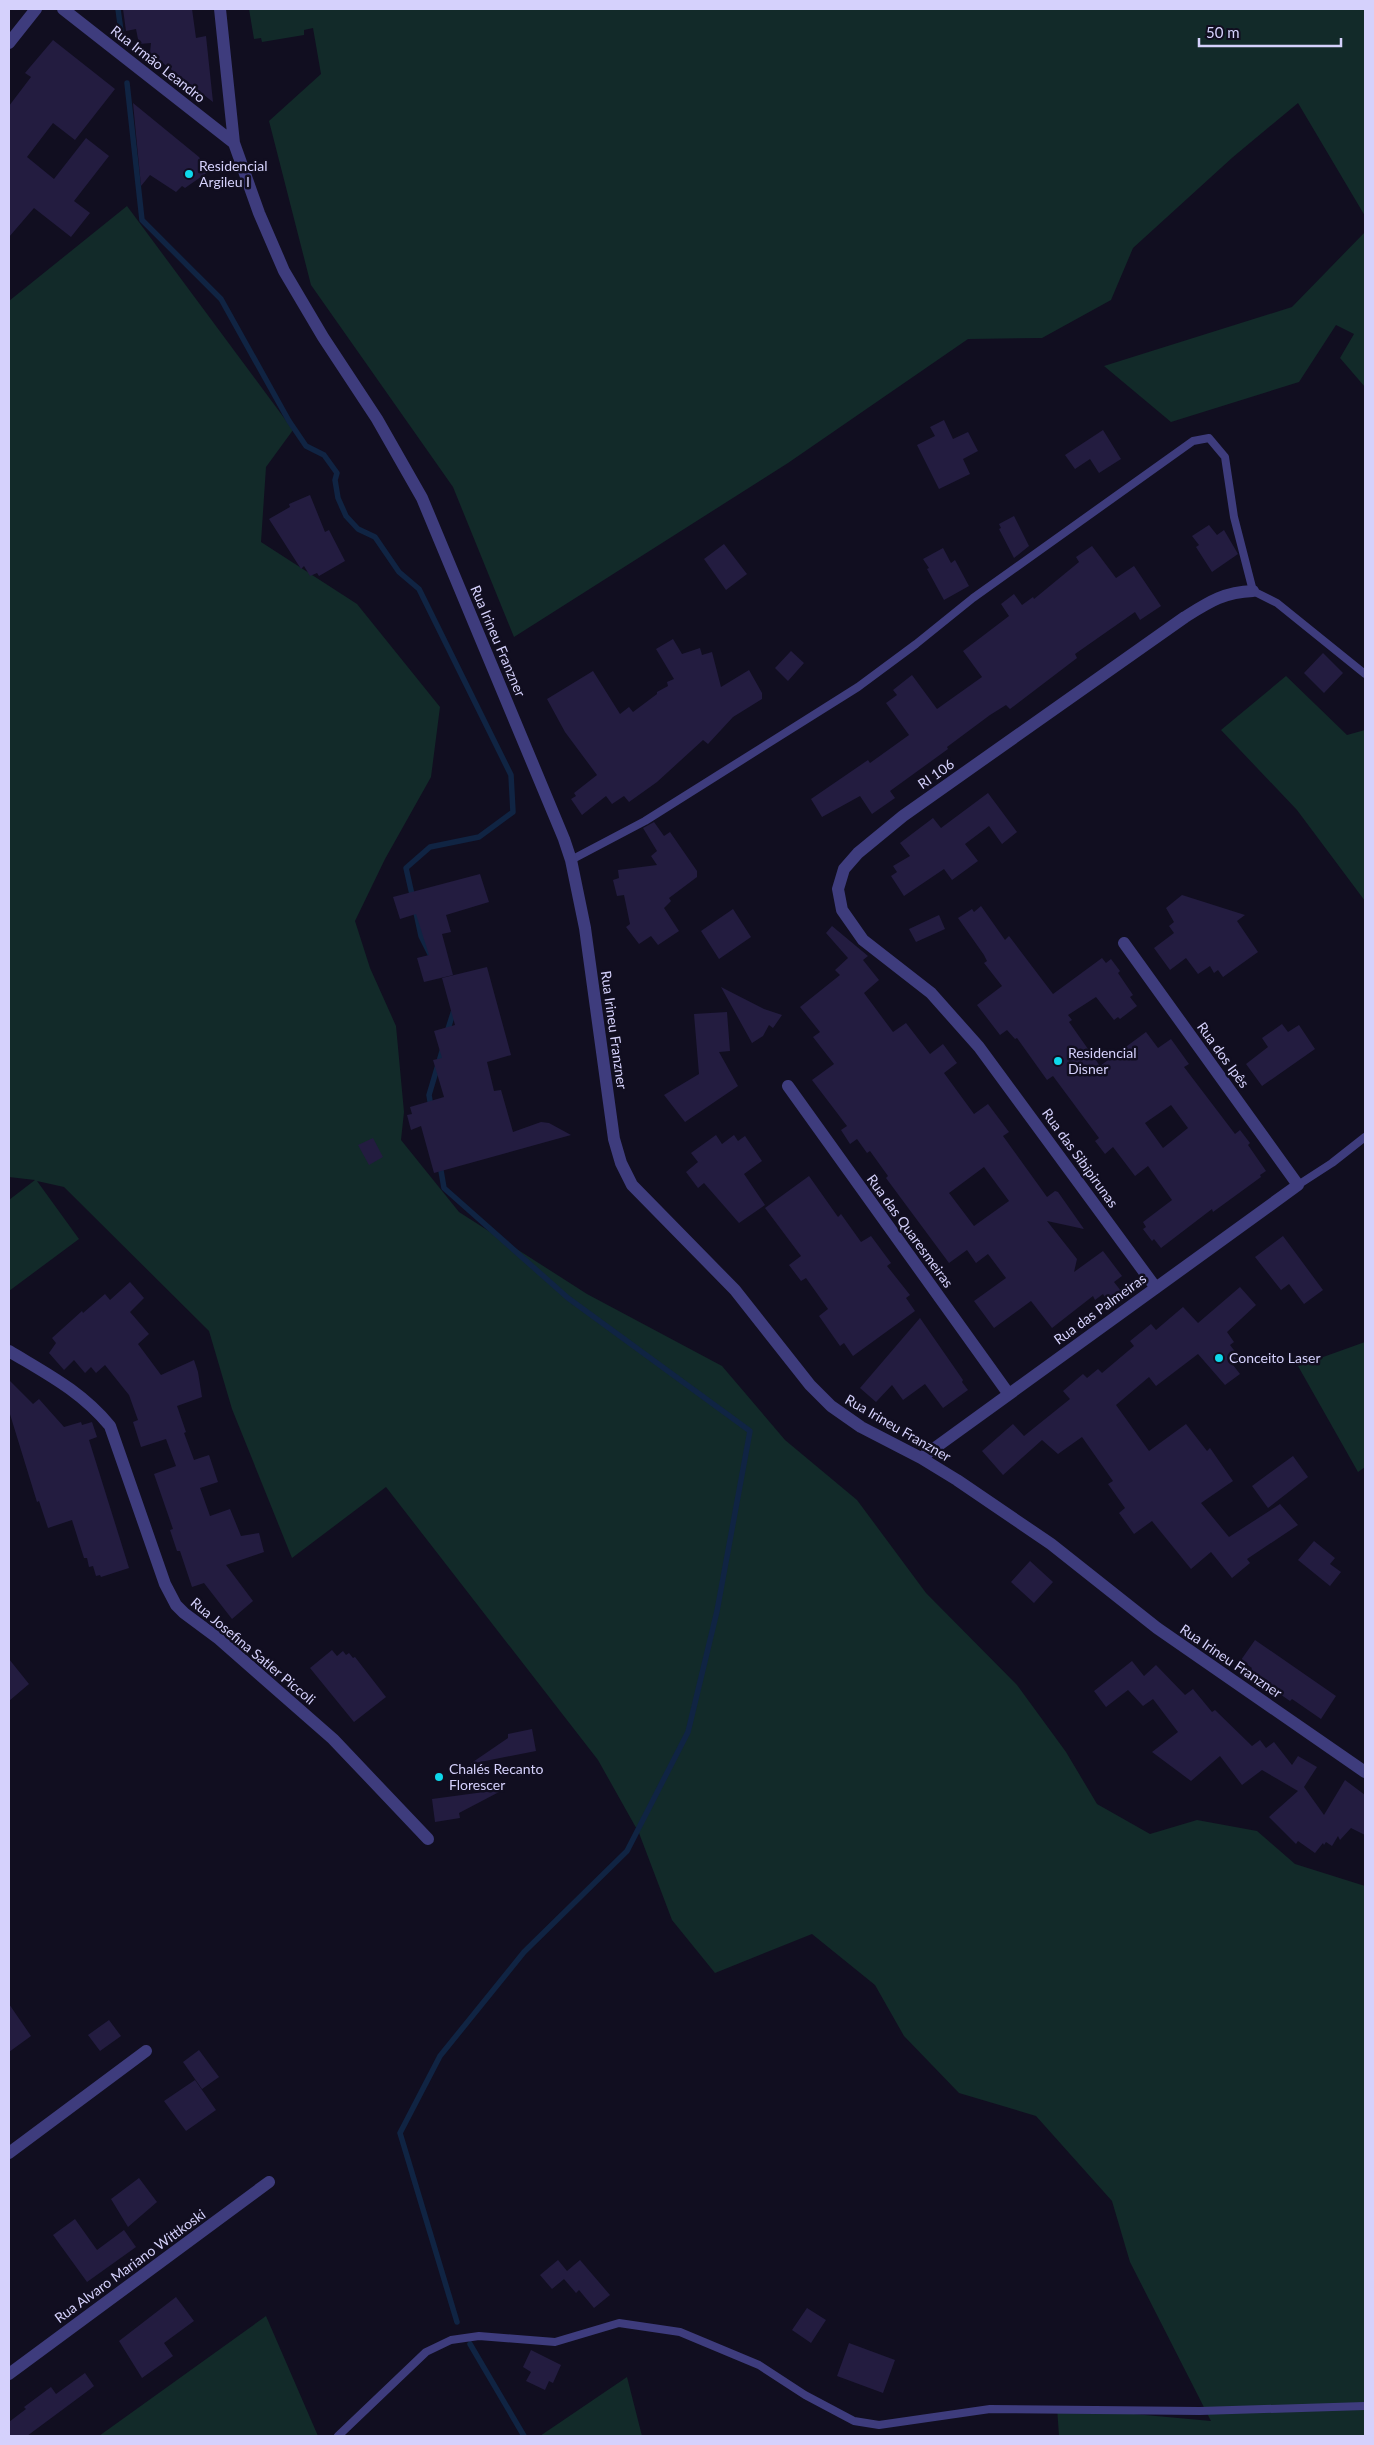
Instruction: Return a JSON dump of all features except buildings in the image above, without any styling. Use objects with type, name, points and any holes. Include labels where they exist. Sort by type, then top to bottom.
[{"type":"street","points":[[9,43],[36,9]]},
{"type":"street","name":"Rua Irmão Leandro","points":[[63,9],[234,143]]},
{"type":"street","name":"Rua Irineu Franzner","points":[[220,9],[234,143],[259,213],[284,271],[323,337],[377,419],[422,498],[552,808],[571,860],[585,928],[614,1139],[620,1164],[632,1185],[735,1290],[810,1385],[831,1406],[861,1427],[921,1458],[1051,1544],[1157,1628],[1365,1772]]},
{"type":"street","name":"RI 106","points":[[979,1047],[930,993],[863,940],[850,924],[842,910],[838,889],[844,869],[858,853],[903,816],[1185,617],[1217,598],[1234,592],[1253,591]]},
{"type":"street","name":"Rua dos Ipês","points":[[1124,943],[1298,1185]]},
{"type":"street","name":"Rua das Sibipirunas","points":[[979,1047],[1156,1288]]},
{"type":"street","name":"Rua das Quaresmeiras","points":[[788,1086],[1008,1393]]},
{"type":"street","name":"Rua das Palmeiras","points":[[921,1458],[1008,1393],[1298,1185]]},
{"type":"street","name":"Rua Josefina Satler Piccoli","points":[[9,1351],[73,1390],[95,1408],[110,1426],[165,1584],[176,1605],[219,1639],[333,1739],[428,1839]]},
{"type":"street","points":[[9,2153],[146,2051]]},
{"type":"street","name":"Rua Alvaro Mariano Wittkoski","points":[[9,2374],[269,2182]]},
{"type":"lane","points":[[571,860],[645,820],[858,687],[973,598],[1193,441],[1209,438],[1225,457],[1234,517],[1253,591],[1277,603],[1316,632],[1365,674]]},
{"type":"lane","points":[[1298,1185],[1365,1137]]},
{"type":"lane","points":[[338,2436],[426,2352],[451,2340],[480,2336],[555,2342],[619,2322],[680,2332],[758,2365],[805,2395],[854,2421],[878,2425],[990,2409],[1200,2411],[1365,2406]]},
{"type":"green space","points":[[249,9],[1365,9],[1365,216],[1298,103],[1233,157],[1133,248],[1111,300],[1042,338],[968,339],[788,463],[514,637],[453,487],[311,285],[269,121],[321,74],[313,28],[304,30],[304,35],[262,42],[261,38],[254,39]]},
{"type":"green space","points":[[127,206],[293,430],[266,467],[261,542],[357,604],[440,707],[431,777],[385,859],[355,921],[370,968],[396,1026],[404,1112],[401,1140],[459,1212],[587,1294],[722,1366],[785,1440],[857,1500],[926,1593],[1017,1685],[1066,1752],[1097,1804],[1150,1834],[1197,1820],[1257,1831],[1295,1864],[1365,1886],[1365,2436],[1059,2436],[1057,2407],[1211,2421],[1130,2262],[1112,2201],[1036,2116],[959,2093],[904,2036],[875,1985],[812,1934],[715,1973],[672,1920],[639,1833],[598,1760],[386,1487],[292,1558],[232,1409],[209,1331],[64,1187],[37,1181],[79,1239],[9,1291],[9,1200],[35,1180],[9,1177],[9,301]]},
{"type":"green space","points":[[1365,232],[1365,387],[1340,358],[1354,334],[1336,325],[1299,382],[1171,422],[1104,366],[1292,307]]},
{"type":"green space","points":[[1286,676],[1347,735],[1365,730],[1365,901],[1297,810],[1221,730]]},
{"type":"green space","points":[[1365,1342],[1365,1467],[1358,1472],[1298,1366]]},
{"type":"green space","points":[[266,2316],[318,2436],[99,2436]]},
{"type":"green space","points":[[627,2377],[642,2436],[540,2436]]},
{"type":"waterway","points":[[118,9],[122,39]]},
{"type":"waterway","points":[[127,83],[142,220],[221,299],[289,421],[306,446],[324,455],[337,473],[335,480],[338,498],[346,516],[358,529],[375,537],[399,572],[419,589],[511,775],[513,812],[479,837],[430,847],[406,868],[413,899]]},
{"type":"waterway","points":[[415,908],[421,936],[431,956]]},
{"type":"waterway","points":[[447,1032],[454,1010]]},
{"type":"waterway","points":[[431,1107],[429,1095],[443,1048]]},
{"type":"waterway","points":[[440,1165],[444,1188],[568,1298],[750,1431],[717,1611],[688,1732],[627,1851],[524,1952],[440,2056],[400,2133],[457,2322]]},
{"type":"waterway","points":[[470,2344],[524,2436]]},
{"type":"place","name":"Residencial Argileu I","points":[[189,174]]},
{"type":"place","name":"Residencial Disner","points":[[1058,1061]]},
{"type":"place","name":"Conceito Laser","points":[[1219,1358]]},
{"type":"place","name":"Chalés Recanto Florescer","points":[[439,1777]]}]
